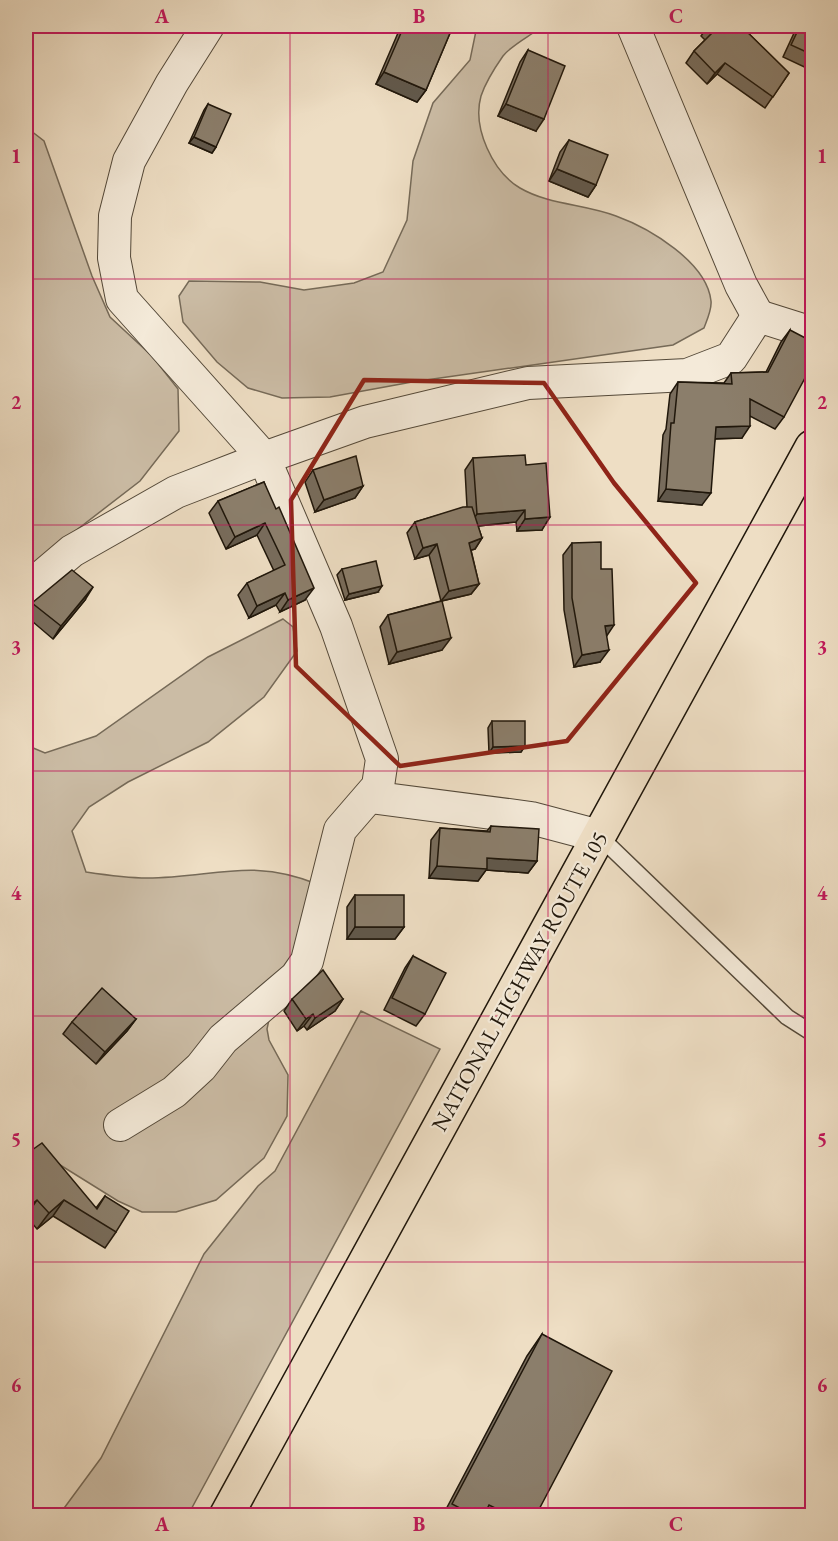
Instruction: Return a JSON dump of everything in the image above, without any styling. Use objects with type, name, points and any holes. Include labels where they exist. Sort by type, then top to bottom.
[{"type":"highway","name":"NATIONAL HIGHWAY ROUTE 105","points":[[226,1515],[813,447]]},
{"type":"street","points":[[120,1125],[174,1092],[201,1067],[224,1039],[296,976],[307,961],[340,830],[378,786],[382,759],[336,626],[264,458],[122,299],[114,258],[115,216],[129,161],[172,82],[208,26]]},
{"type":"street","points":[[633,26],[741,285],[758,316],[813,333]]},
{"type":"street","points":[[26,590],[72,551],[176,492],[264,458],[365,422],[528,383],[687,375],[730,358],[758,316]]},
{"type":"street","points":[[370,797],[531,818],[599,836]]},
{"type":"lane","points":[[599,836],[787,1017],[813,1033]]},
{"type":"highlighted area","points":[[364,380],[544,383],[614,483],[696,583],[567,741],[400,766],[296,666],[291,500]]},
{"type":"shaded area","points":[[477,26],[536,26],[536,31],[503,56],[481,96],[479,108],[482,135],[493,160],[501,171],[510,181],[531,194],[616,216],[644,229],[674,248],[699,273],[707,287],[711,304],[704,328],[673,345],[412,382],[330,397],[282,398],[248,388],[217,362],[183,322],[179,296],[189,281],[260,282],[304,290],[354,283],[383,272],[407,220],[413,161],[433,103],[470,60]]},
{"type":"shaded area","points":[[26,127],[44,141],[92,276],[110,317],[152,356],[178,389],[179,431],[140,481],[26,569]]},
{"type":"shaded area","points":[[283,619],[293,627],[297,651],[264,697],[208,742],[128,782],[89,807],[72,831],[86,872],[147,878],[252,870],[272,872],[317,884],[327,900],[270,1015],[267,1029],[269,1040],[288,1075],[287,1116],[264,1158],[216,1200],[176,1212],[142,1212],[118,1201],[57,1163],[26,1154],[26,745],[45,753],[96,736],[208,657]]},
{"type":"shaded area","points":[[361,1011],[440,1049],[188,1515],[59,1515],[101,1458],[204,1254],[258,1186],[275,1171]]},
{"type":"building","points":[[404,26],[453,26],[426,90],[384,72]]},
{"type":"building","points":[[710,26],[741,26],[789,73],[773,97],[725,63],[715,73],[694,51],[715,30]]},
{"type":"building","points":[[800,26],[813,26],[813,55],[791,45]]},
{"type":"building","points":[[528,50],[565,66],[544,119],[506,104]]},
{"type":"building","points":[[208,104],[231,114],[216,147],[194,137]]},
{"type":"building","points":[[569,140],[608,155],[596,185],[557,169]]},
{"type":"building","points":[[790,330],[813,342],[813,363],[784,417],[750,399],[750,426],[716,427],[711,493],[666,489],[671,423],[674,423],[678,382],[732,384],[731,373],[768,372]]},
{"type":"building","points":[[525,455],[526,465],[546,463],[550,517],[525,519],[525,510],[477,514],[473,458]]},
{"type":"building","points":[[356,456],[363,486],[324,500],[313,470]]},
{"type":"building","points":[[264,482],[276,509],[279,507],[314,588],[288,600],[285,593],[257,606],[247,583],[285,565],[265,523],[235,537],[218,501]]},
{"type":"building","points":[[463,507],[472,507],[482,538],[469,543],[479,584],[449,591],[437,544],[423,548],[415,522]]},
{"type":"building","points":[[601,542],[601,569],[612,569],[614,625],[605,626],[609,650],[582,655],[572,598],[572,543]]},
{"type":"building","points":[[376,561],[382,586],[349,594],[342,569]]},
{"type":"building","points":[[72,570],[93,587],[61,626],[32,603]]},
{"type":"building","points":[[442,601],[451,638],[397,652],[388,615]]},
{"type":"building","points":[[492,721],[525,721],[525,746],[493,747]]},
{"type":"building","points":[[491,826],[539,829],[537,861],[487,858],[487,869],[437,866],[440,828],[490,832]]},
{"type":"building","points":[[355,895],[404,895],[404,927],[355,927]]},
{"type":"building","points":[[413,956],[446,973],[425,1014],[392,998]]},
{"type":"building","points":[[323,970],[343,999],[315,1018],[313,1014],[306,1019],[292,999]]},
{"type":"building","points":[[102,988],[136,1019],[105,1052],[72,1022]]},
{"type":"building","points":[[26,1142],[32,1150],[42,1143],[97,1209],[105,1196],[129,1211],[116,1232],[64,1200],[49,1213],[37,1200],[26,1209]]},
{"type":"building","points":[[542,1334],[612,1371],[536,1515],[510,1515],[489,1505],[484,1515],[473,1515],[452,1504]]}]
